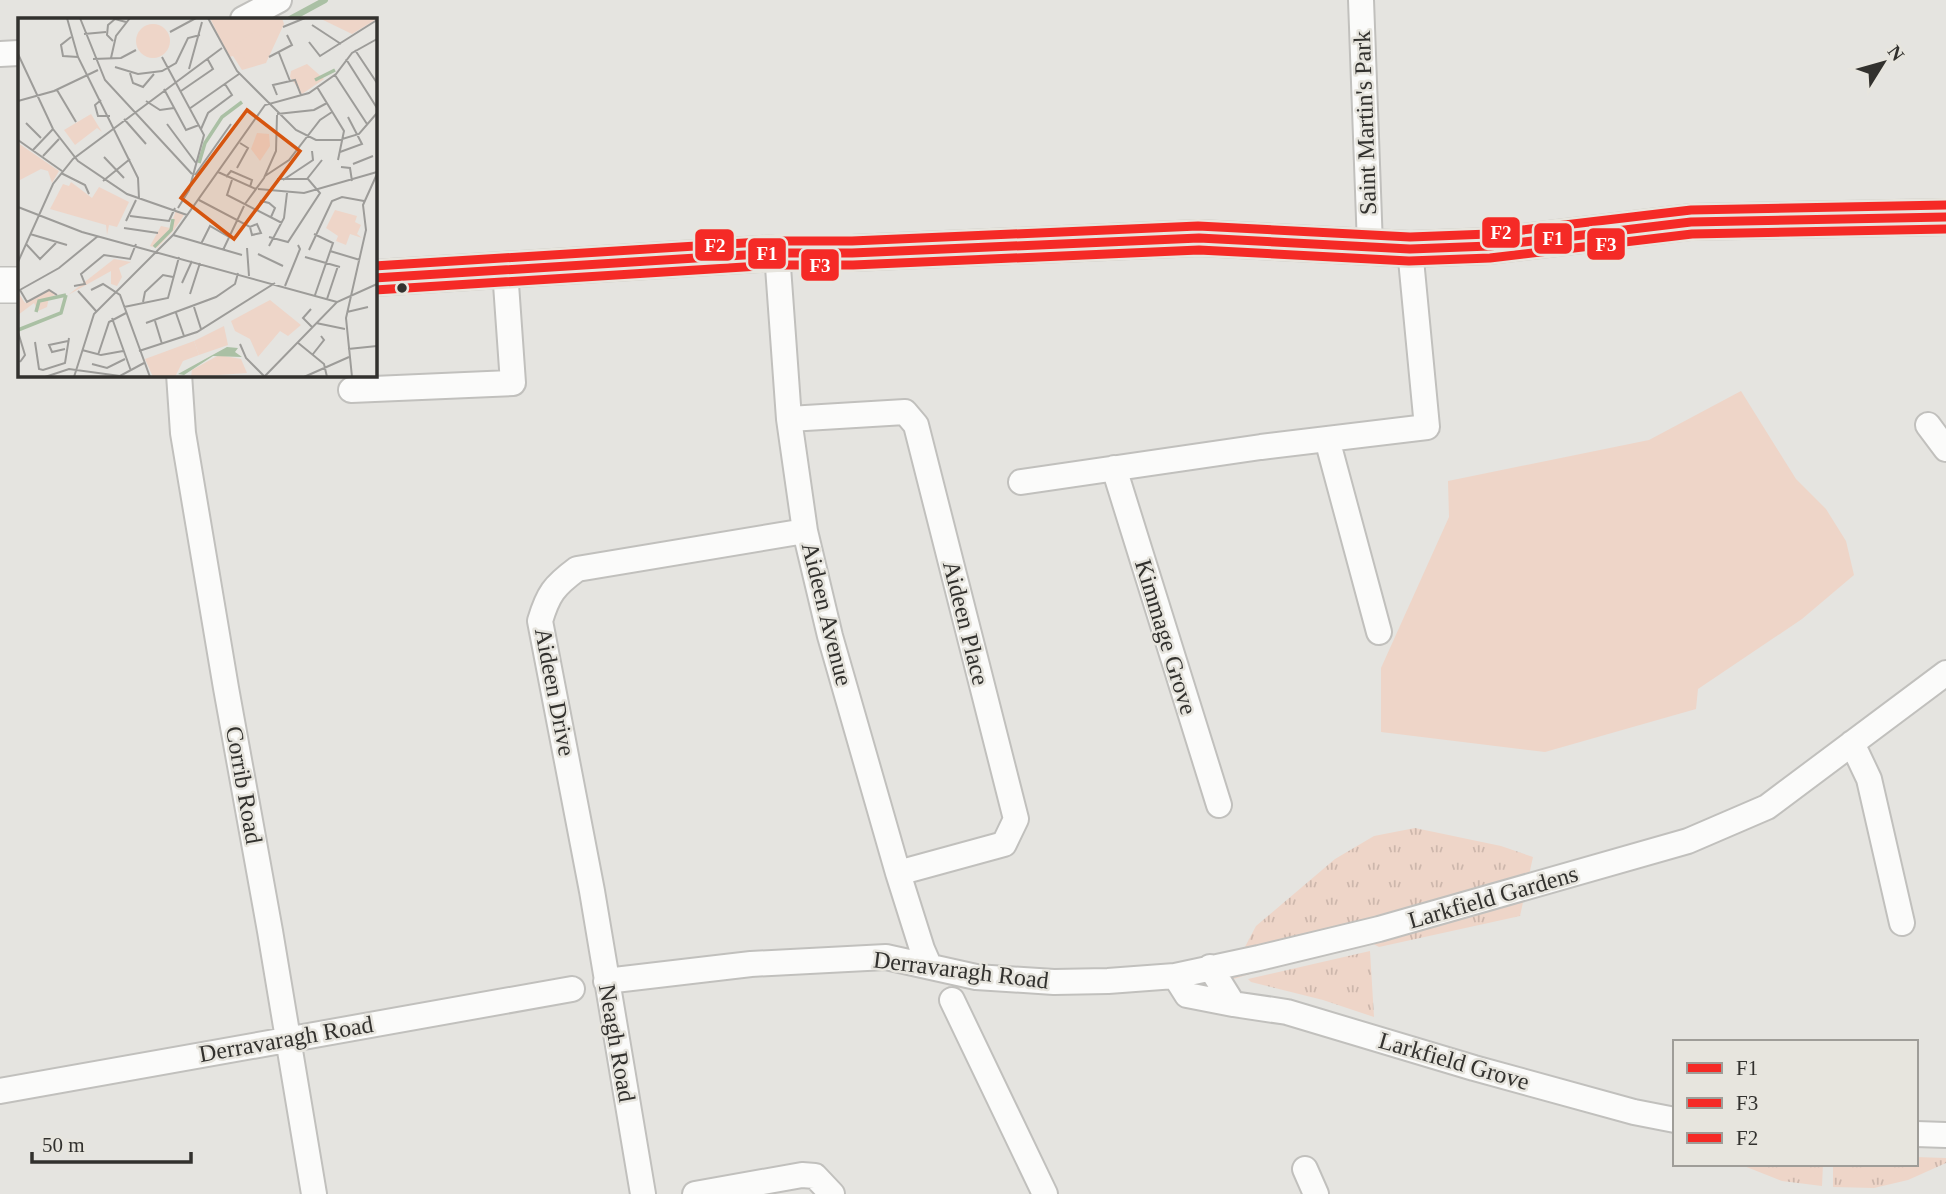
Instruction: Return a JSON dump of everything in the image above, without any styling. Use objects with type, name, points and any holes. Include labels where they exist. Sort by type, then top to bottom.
[{"type":"main road","points":[[376,278],[777,253],[857,253],[1199,238],[1410,249],[1490,246],[1691,222],[1946,217]]},
{"type":"main road","points":[[0,285],[18,285]]},
{"type":"street","points":[[245,18],[279,0]]},
{"type":"street","name":"Saint Martin's Park","points":[[1361,0],[1370,246]]},
{"type":"street","points":[[0,54],[18,53]]},
{"type":"street","points":[[1021,482],[1427,427],[1410,249]]},
{"type":"street","name":"Aideen Avenue","points":[[777,253],[789,419],[806,531],[830,636],[898,873],[929,965]]},
{"type":"street","points":[[351,390],[513,383],[505,270]]},
{"type":"street","name":"Corrib Road","points":[[179,376],[185,446],[223,675],[271,931],[314,1194]]},
{"type":"street","name":"Aideen Place","points":[[789,419],[905,412],[916,425],[1016,819],[1004,844],[898,873]]},
{"type":"street","points":[[1928,425],[1946,449]]},
{"type":"street","points":[[1327,439],[1378,632]]},
{"type":"street","name":"Kimmage Grove","points":[[1114,468],[1219,805]]},
{"type":"street","name":"Aideen Drive","points":[[592,891],[540,621],[545,603],[555,585],[578,569],[806,531]]},
{"type":"street","name":"Larkfield Gardens","points":[[1108,981],[1175,976],[1376,930],[1688,841],[1767,807],[1946,673]]},
{"type":"street","points":[[1853,743],[1869,779],[1902,923]]},
{"type":"street","name":"Neagh Road","points":[[592,891],[643,1194]]},
{"type":"street","name":"Derravaragh Road","points":[[606,981],[751,964],[886,957],[976,976],[1054,982],[1108,981]]},
{"type":"street","points":[[1210,967],[1233,1004]]},
{"type":"street","name":"Larkfield Grove","points":[[1175,976],[1187,995],[1287,1012],[1474,1068],[1634,1112],[1673,1120]]},
{"type":"street","name":"Derravaragh Road","points":[[0,1091],[572,989]]},
{"type":"street","points":[[952,1000],[1045,1194]]},
{"type":"street","points":[[1918,1134],[1946,1135]]},
{"type":"street","points":[[1305,1169],[1317,1194]]},
{"type":"street","points":[[695,1194],[802,1175],[815,1176],[832,1194]]},
{"type":"green space","points":[[1741,391],[1796,479],[1826,509],[1846,541],[1854,575],[1802,619],[1698,689],[1696,709],[1545,752],[1381,732],[1381,668],[1449,517],[1448,481],[1649,440]]},
{"type":"green space","points":[[1415,828],[1501,846],[1533,857],[1520,916],[1379,947],[1368,941],[1227,981],[1256,926],[1335,859],[1374,836]]},
{"type":"green space","points":[[1370,951],[1374,1017],[1248,979]]},
{"type":"green space","points":[[1918,1157],[1946,1158],[1946,1163],[1908,1180],[1874,1188],[1833,1187],[1833,1166],[1918,1166]]},
{"type":"green space","points":[[1744,1166],[1823,1166],[1822,1186],[1782,1181]]},
{"type":"waterway","points":[[292,18],[325,0]]},
{"type":"transit line","name":"F2","points":[[376,266],[776,241],[852,241],[1198,226],[1410,237],[1489,234],[1691,210],[1946,205]]},
{"type":"transit line","name":"F1","points":[[376,278],[777,253],[852,253],[1199,238],[1410,249],[1490,246],[1691,222],[1946,217]]},
{"type":"transit line","name":"F3","points":[[376,290],[777,265],[853,265],[1199,250],[1409,261],[1490,258],[1692,234],[1946,229]]}]
